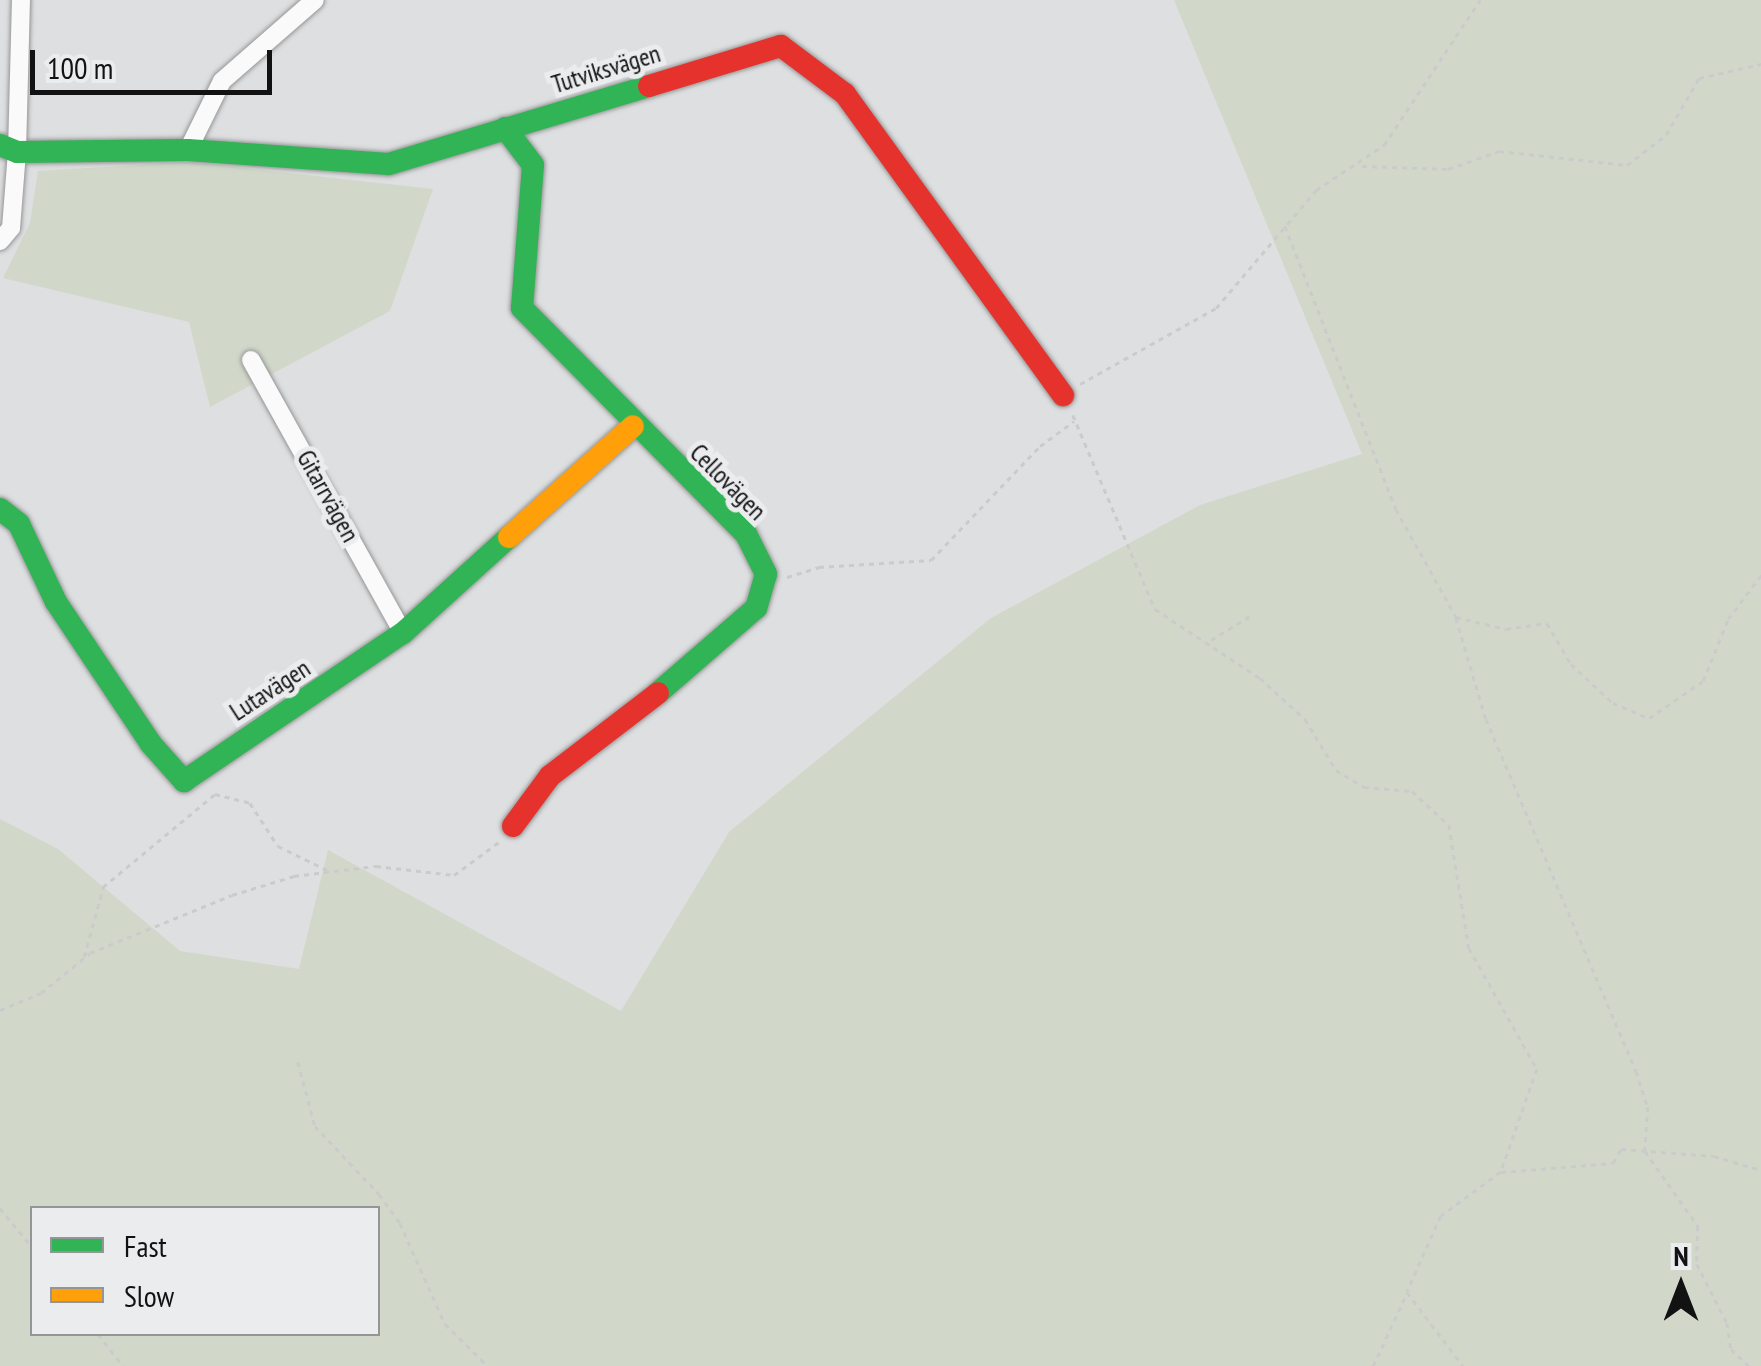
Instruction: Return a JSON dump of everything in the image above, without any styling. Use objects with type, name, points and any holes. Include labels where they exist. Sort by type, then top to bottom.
[{"type":"street","points":[[0,241],[11,228],[9,149],[21,0]]},
{"type":"street","points":[[188,150],[222,80],[315,0]]},
{"type":"street","name":"Tutviksvägen","points":[[9,149],[188,150],[390,164],[781,46],[845,94],[1063,395]]},
{"type":"street","name":"Cellovägen","points":[[506,128],[533,165],[522,308],[634,426],[746,534],[766,574],[766,590]]},
{"type":"street","name":"Gitarrvägen","points":[[251,360],[403,632]]},
{"type":"street","name":"Lutavägen","points":[[0,509],[19,524],[56,602],[151,744],[184,781],[403,632],[634,426]]},
{"type":"street","points":[[514,826],[550,776],[702,659],[766,590]]},
{"type":"path","points":[[1480,0],[1431,82],[1384,146],[1360,166],[1316,190],[1202,318],[1063,395],[1155,609],[1210,640],[1305,719],[1336,770],[1364,787],[1412,792],[1449,825],[1469,948],[1537,1070],[1501,1172]]},
{"type":"path","points":[[1360,166],[1448,169],[1499,151],[1628,165],[1666,135],[1699,78],[1761,64]]},
{"type":"path","points":[[1285,226],[1396,509],[1456,616],[1486,719],[1636,1071],[1648,1107],[1645,1151],[1698,1226],[1697,1264],[1727,1324],[1731,1350],[1748,1366]]},
{"type":"path","points":[[766,590],[818,567],[932,560],[1040,446],[1075,420]]},
{"type":"path","points":[[1456,616],[1506,628],[1548,622],[1585,677],[1613,703],[1649,718],[1703,681],[1728,619],[1761,575]]},
{"type":"path","points":[[1210,640],[1250,616]]},
{"type":"path","points":[[84,959],[103,887],[215,794],[250,802],[278,846],[331,872]]},
{"type":"path","points":[[0,1010],[41,993],[84,959],[232,894],[376,866],[454,875],[514,826]]},
{"type":"path","points":[[298,1062],[316,1126],[380,1194],[400,1223],[446,1324],[488,1366]]},
{"type":"path","points":[[1373,1366],[1441,1216],[1501,1172],[1614,1164],[1621,1149],[1714,1156],[1761,1170]]},
{"type":"path","points":[[0,1208],[30,1245]]},
{"type":"path","points":[[1407,1292],[1464,1366]]},
{"type":"path","points":[[100,1336],[123,1366]]},
{"type":"green space","points":[[1174,0],[1761,0],[1761,1366],[0,1366],[0,819],[58,849],[180,951],[299,969],[328,850],[621,1011],[729,832],[991,618],[1200,505],[1362,454]]},
{"type":"green space","points":[[188,162],[433,189],[390,311],[210,407],[189,322],[3,278],[30,223],[38,171]]},
{"type":"traffic: fast","points":[[0,145],[17,152],[188,150],[389,164],[649,86]]},
{"type":"traffic: fast","points":[[505,128],[533,165],[522,308],[746,534],[766,574],[756,608],[658,693]]},
{"type":"traffic: fast","points":[[0,509],[19,524],[56,602],[151,744],[184,781],[403,633],[509,537]]},
{"type":"traffic: slow","points":[[509,537],[633,426]]},
{"type":"traffic: jam","points":[[649,86],[781,46],[845,94],[1063,395]]},
{"type":"traffic: jam","points":[[513,826],[550,776],[658,693]]}]
